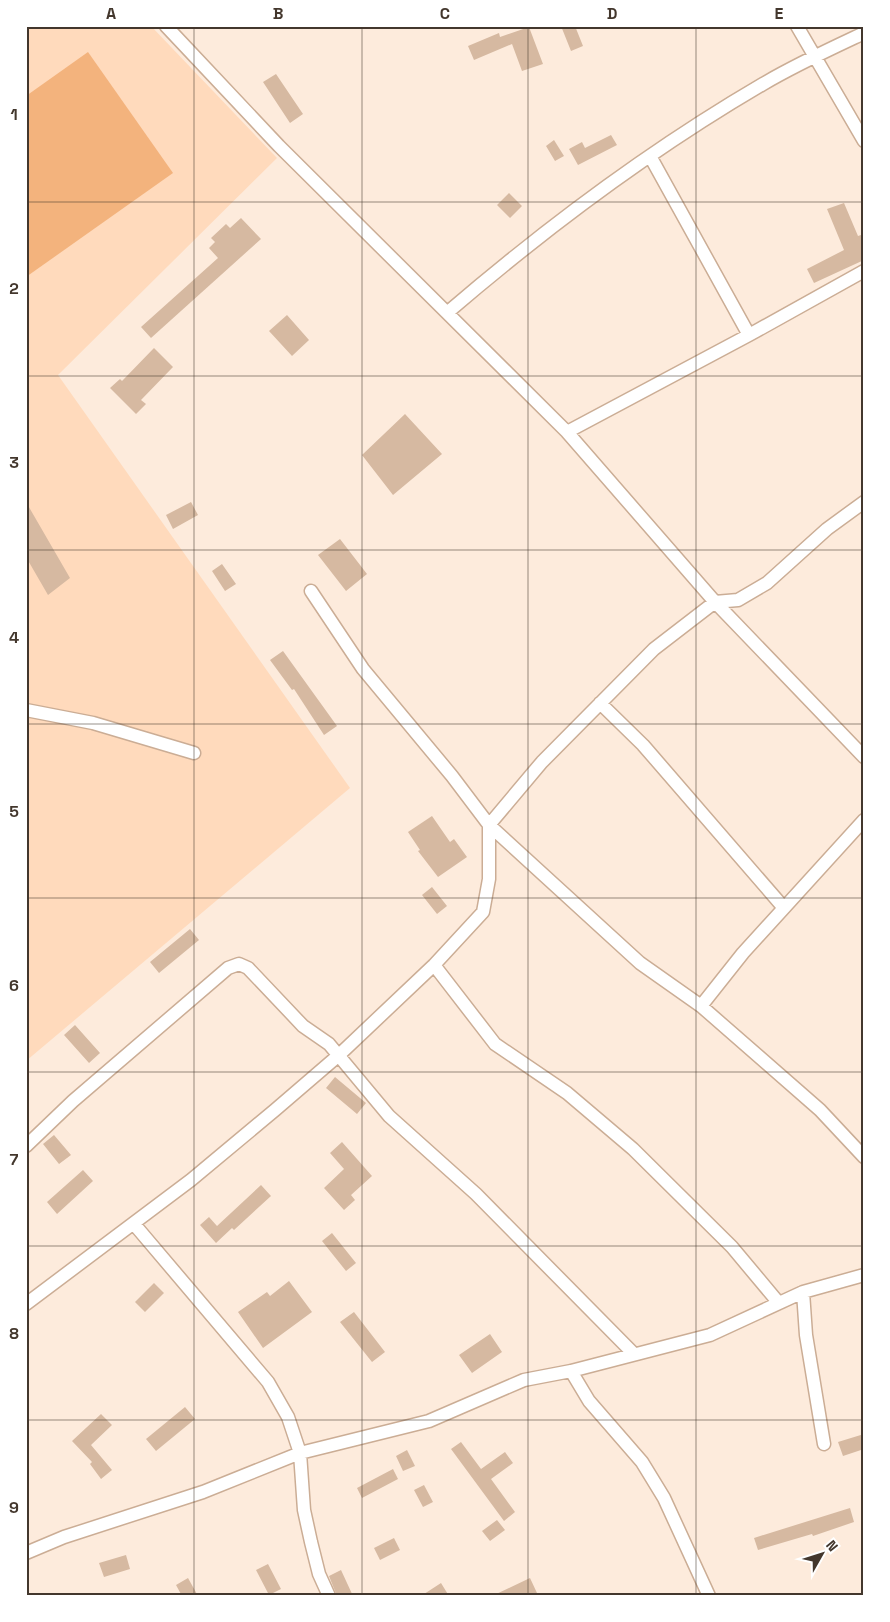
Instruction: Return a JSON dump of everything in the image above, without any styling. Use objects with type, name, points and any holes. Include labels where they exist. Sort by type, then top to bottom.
[{"type":"street","points":[[166,26],[279,146],[567,432],[715,602],[864,757]]},
{"type":"street","points":[[797,26],[813,58],[864,141]]},
{"type":"street","points":[[448,312],[554,224],[650,156],[763,84],[864,33]]},
{"type":"street","points":[[650,156],[749,335]]},
{"type":"street","points":[[567,432],[749,335],[864,270]]},
{"type":"street","points":[[26,1304],[134,1224],[244,1136],[339,1055],[434,965],[483,912],[489,879],[489,825],[542,762],[654,649],[715,602],[738,600],[768,583],[827,529],[864,502]]},
{"type":"street","points":[[311,591],[363,670],[452,776],[489,825],[640,963],[701,1006],[820,1110],[864,1157]]},
{"type":"street","points":[[600,703],[643,745],[784,908]]},
{"type":"street","points":[[26,710],[93,723],[194,753]]},
{"type":"street","points":[[701,1006],[743,953],[864,820]]},
{"type":"street","points":[[26,1146],[73,1101],[228,968],[239,964],[248,968],[303,1026],[319,1036],[339,1055],[361,1085],[390,1116],[476,1194],[633,1354]]},
{"type":"street","points":[[434,965],[495,1044],[567,1093],[633,1149],[732,1247],[778,1302]]},
{"type":"street","points":[[134,1224],[268,1382],[288,1417],[300,1453],[306,1518],[319,1574],[329,1596]]},
{"type":"street","points":[[26,1553],[64,1537],[203,1492],[300,1453],[428,1421],[524,1380],[571,1371],[710,1335],[803,1292],[864,1275]]},
{"type":"street","points":[[803,1292],[806,1335],[824,1444]]},
{"type":"street","points":[[571,1371],[589,1401],[642,1462],[664,1498],[709,1596]]},
{"type":"shaded area","points":[[26,26],[151,26],[277,158],[58,375],[350,788],[26,1061]]},
{"type":"shaded area","points":[[88,52],[173,173],[26,277],[26,96]]},
{"type":"building","points":[[561,26],[575,26],[583,46],[571,51]]},
{"type":"building","points":[[529,27],[543,64],[522,71],[512,44],[474,60],[468,46],[499,33],[500,37]]},
{"type":"building","points":[[276,74],[303,114],[290,123],[263,82]]},
{"type":"building","points":[[611,135],[617,145],[578,165],[569,149],[582,142],[585,148]]},
{"type":"building","points":[[554,140],[564,156],[555,161],[546,146]]},
{"type":"building","points":[[509,193],[522,206],[510,218],[497,205]]},
{"type":"building","points":[[844,203],[858,236],[864,234],[864,260],[814,283],[807,269],[844,250],[827,209]]},
{"type":"building","points":[[241,218],[261,239],[151,338],[141,327],[218,258],[209,248],[215,242],[211,238],[226,224],[230,228]]},
{"type":"building","points":[[287,315],[309,340],[292,356],[269,331]]},
{"type":"building","points":[[154,348],[173,367],[141,400],[146,404],[136,414],[110,388],[120,379],[122,381]]},
{"type":"building","points":[[405,414],[442,454],[393,495],[362,455]]},
{"type":"building","points":[[26,502],[70,578],[48,595],[26,557]]},
{"type":"building","points":[[191,502],[198,515],[173,529],[166,515]]},
{"type":"building","points":[[340,539],[367,574],[346,591],[318,555]]},
{"type":"building","points":[[222,564],[236,584],[225,591],[212,571]]},
{"type":"building","points":[[283,651],[337,726],[324,735],[294,689],[292,690],[270,660]]},
{"type":"building","points":[[432,816],[450,842],[454,839],[467,857],[438,877],[418,851],[420,850],[408,832]]},
{"type":"building","points":[[432,887],[447,906],[437,914],[422,895]]},
{"type":"building","points":[[190,929],[199,940],[159,973],[150,962]]},
{"type":"building","points":[[75,1025],[100,1053],[89,1063],[64,1035]]},
{"type":"building","points":[[335,1077],[366,1103],[357,1114],[326,1088]]},
{"type":"building","points":[[54,1135],[71,1155],[59,1164],[43,1144]]},
{"type":"building","points":[[342,1142],[372,1176],[351,1195],[355,1200],[344,1210],[324,1188],[344,1169],[330,1153]]},
{"type":"building","points":[[83,1170],[93,1181],[57,1214],[47,1202]]},
{"type":"building","points":[[261,1185],[271,1196],[234,1230],[232,1228],[216,1243],[200,1225],[209,1217],[217,1226]]},
{"type":"building","points":[[332,1233],[356,1263],[346,1271],[322,1241]]},
{"type":"building","points":[[289,1281],[312,1312],[263,1348],[238,1312],[267,1292],[270,1296]]},
{"type":"building","points":[[154,1283],[164,1293],[145,1312],[135,1302]]},
{"type":"building","points":[[354,1312],[385,1352],[372,1362],[340,1322]]},
{"type":"building","points":[[490,1334],[502,1352],[472,1373],[459,1355]]},
{"type":"building","points":[[185,1407],[195,1419],[156,1451],[146,1439]]},
{"type":"building","points":[[101,1414],[112,1425],[91,1445],[112,1470],[101,1479],[90,1464],[92,1462],[72,1441]]},
{"type":"building","points":[[864,1434],[864,1449],[843,1456],[838,1442]]},
{"type":"building","points":[[461,1442],[481,1469],[505,1452],[513,1463],[491,1479],[515,1512],[504,1521],[451,1449]]},
{"type":"building","points":[[407,1450],[415,1466],[403,1471],[396,1456]]},
{"type":"building","points":[[393,1469],[398,1479],[362,1498],[357,1488]]},
{"type":"building","points":[[424,1485],[433,1502],[423,1507],[414,1490]]},
{"type":"building","points":[[850,1508],[854,1522],[813,1536],[812,1534],[758,1550],[754,1538]]},
{"type":"building","points":[[497,1520],[505,1530],[490,1541],[482,1531]]},
{"type":"building","points":[[394,1538],[400,1550],[380,1560],[374,1548]]},
{"type":"building","points":[[126,1555],[130,1569],[104,1577],[99,1563]]},
{"type":"building","points":[[268,1564],[281,1589],[269,1595],[256,1570]]},
{"type":"building","points":[[341,1570],[353,1596],[337,1596],[329,1576]]},
{"type":"building","points":[[188,1578],[198,1596],[182,1596],[176,1585]]},
{"type":"building","points":[[530,1578],[537,1593],[530,1596],[492,1596]]},
{"type":"building","points":[[441,1583],[449,1596],[421,1596]]}]
